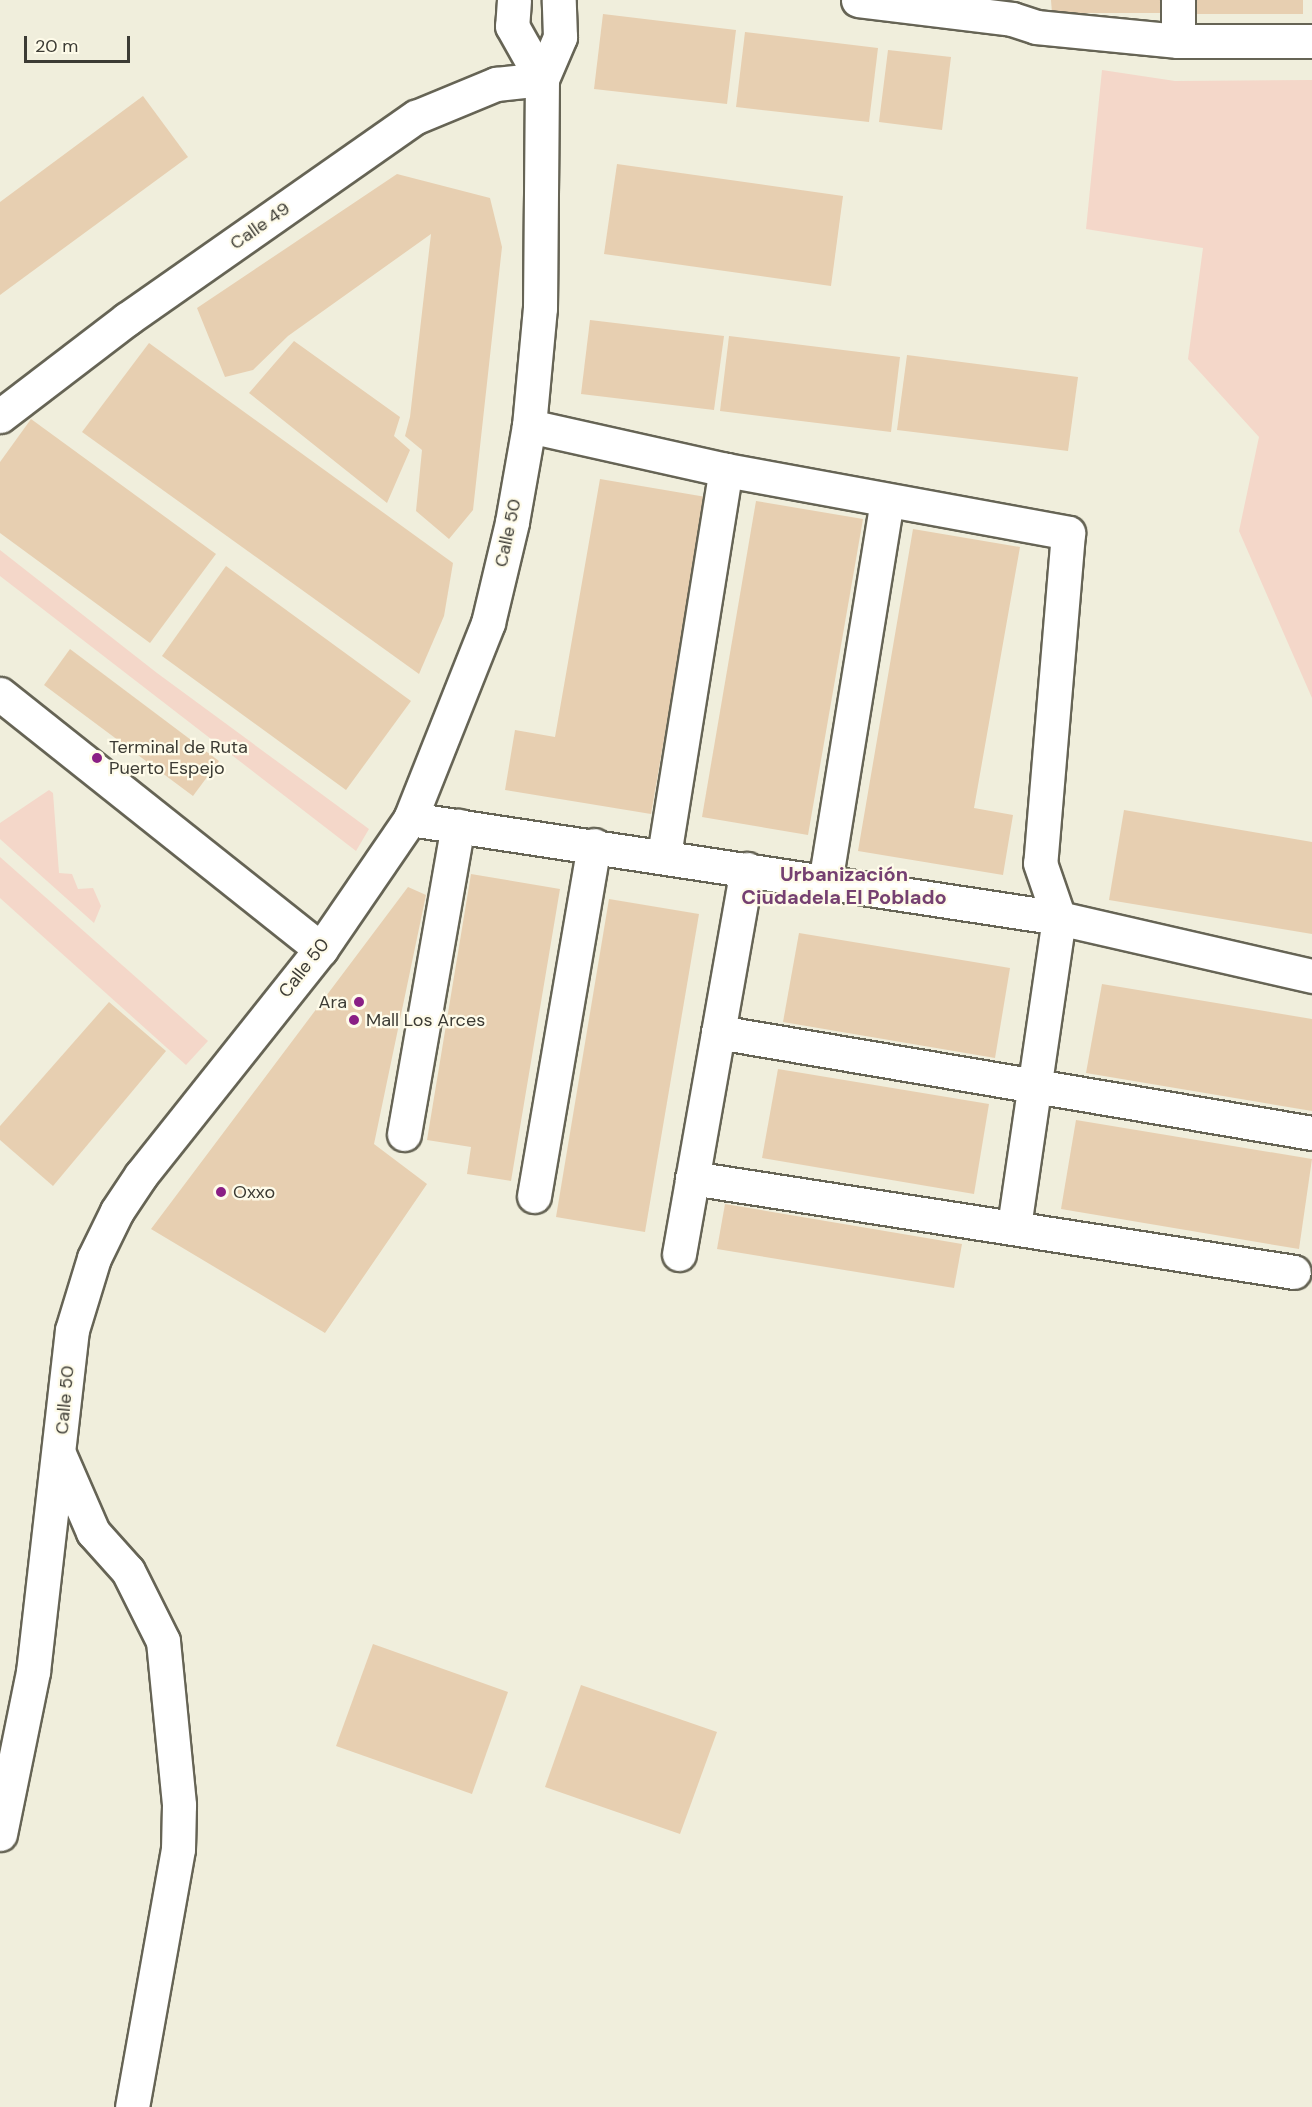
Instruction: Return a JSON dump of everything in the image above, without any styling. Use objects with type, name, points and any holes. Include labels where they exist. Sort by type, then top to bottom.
[{"type":"street","points":[[514,0],[512,26],[542,79]]},
{"type":"street","name":"Calle 50","points":[[0,1834],[33,1672],[60,1456],[72,1330],[89,1271],[117,1211],[141,1175],[321,949],[410,819],[488,622],[512,522],[529,426],[540,308],[542,79],[560,37],[559,0]]},
{"type":"street","points":[[858,0],[896,2],[1012,19],[1036,14],[1178,41],[1312,41]]},
{"type":"street","points":[[1178,0],[1178,41]]},
{"type":"street","name":"Calle 49","points":[[0,416],[128,319],[416,117],[496,84],[542,79]]},
{"type":"street","points":[[529,426],[726,470],[1068,533],[1040,863],[1059,918],[1014,1225]]},
{"type":"street","points":[[664,855],[726,470]]},
{"type":"street","points":[[825,883],[887,501]]},
{"type":"street","points":[[0,694],[321,949]]},
{"type":"street","points":[[410,819],[664,855],[825,883],[1059,918],[1312,976]]},
{"type":"street","points":[[404,1134],[458,825]]},
{"type":"street","points":[[534,1196],[594,845]]},
{"type":"street","points":[[679,1254],[747,869]]},
{"type":"street","points":[[718,1032],[1312,1133]]},
{"type":"street","points":[[692,1178],[1014,1225],[1294,1272]]},
{"type":"street","points":[[60,1456],[93,1532],[128,1572],[163,1641],[179,1805],[178,1849],[132,2107]]},
{"type":"shaded area","points":[[1102,70],[1175,81],[1312,80],[1312,698],[1239,531],[1259,437],[1188,359],[1203,248],[1086,229]]},
{"type":"shaded area","points":[[0,550],[157,673],[369,829],[356,851],[0,576]]},
{"type":"shaded area","points":[[49,790],[53,793],[59,873],[72,874],[78,889],[93,888],[101,906],[94,923],[0,839],[0,823]]},
{"type":"shaded area","points":[[0,857],[208,1041],[186,1065],[0,898]]},
{"type":"building","points":[[1051,0],[1163,0],[1163,13],[1052,13]]},
{"type":"building","points":[[1192,0],[1303,0],[1303,14],[1191,14]]},
{"type":"building","points":[[603,14],[736,30],[727,104],[594,89]]},
{"type":"building","points":[[745,32],[878,48],[869,122],[736,107]]},
{"type":"building","points":[[888,50],[951,57],[942,130],[879,122]]},
{"type":"building","points":[[143,96],[188,157],[0,295],[0,202]]},
{"type":"building","points":[[617,164],[843,196],[831,286],[604,254]]},
{"type":"building","points":[[397,174],[490,198],[502,247],[473,510],[449,539],[416,511],[422,450],[405,436],[410,417],[431,234],[288,336],[253,370],[225,377],[197,308]]},
{"type":"building","points":[[590,320],[724,336],[714,410],[581,394]]},
{"type":"building","points":[[729,336],[900,357],[891,432],[720,411]]},
{"type":"building","points":[[294,341],[400,417],[394,436],[410,450],[387,503],[249,393]]},
{"type":"building","points":[[149,343],[453,563],[444,616],[419,674],[82,432]]},
{"type":"building","points":[[907,355],[1078,377],[1068,451],[897,430]]},
{"type":"building","points":[[31,419],[216,554],[150,643],[0,533],[0,462]]},
{"type":"building","points":[[600,479],[706,497],[651,814],[505,790],[515,730],[555,737]]},
{"type":"building","points":[[756,501],[863,519],[808,835],[702,817]]},
{"type":"building","points":[[913,529],[1020,547],[974,808],[1013,815],[1003,875],[858,851]]},
{"type":"building","points":[[226,566],[411,701],[346,790],[162,656]]},
{"type":"building","points":[[70,649],[219,761],[193,796],[44,685]]},
{"type":"building","points":[[1124,810],[1312,842],[1312,934],[1109,900]]},
{"type":"building","points":[[471,874],[560,889],[511,1181],[467,1174],[471,1147],[427,1140]]},
{"type":"building","name":"Mall Los Arces","points":[[408,887],[426,895],[374,1144],[427,1184],[325,1333],[151,1229]]},
{"type":"building","points":[[609,899],[699,914],[645,1232],[556,1217]]},
{"type":"building","points":[[799,933],[1010,968],[995,1058],[783,1022]]},
{"type":"building","points":[[1102,984],[1312,1019],[1312,1111],[1086,1073]]},
{"type":"building","points":[[109,1002],[166,1051],[53,1186],[0,1140],[0,1126]]},
{"type":"building","points":[[778,1069],[989,1104],[974,1194],[762,1158]]},
{"type":"building","points":[[1076,1120],[1312,1159],[1299,1249],[1061,1209]]},
{"type":"building","points":[[725,1204],[962,1244],[954,1288],[717,1249]]},
{"type":"building","points":[[373,1644],[508,1692],[472,1794],[336,1746]]},
{"type":"building","points":[[581,1685],[717,1732],[680,1834],[545,1787]]},
{"type":"place","name":"Terminal de Ruta Puerto Espejo","points":[[97,758]]},
{"type":"place","name":"Ara","points":[[359,1002]]},
{"type":"place","name":"Mall Los Arces","points":[[354,1020]]},
{"type":"place","name":"Oxxo","points":[[221,1192]]},
{"type":"district","name":"Urbanización Ciudadela El Poblado","points":[[844,886]]}]
